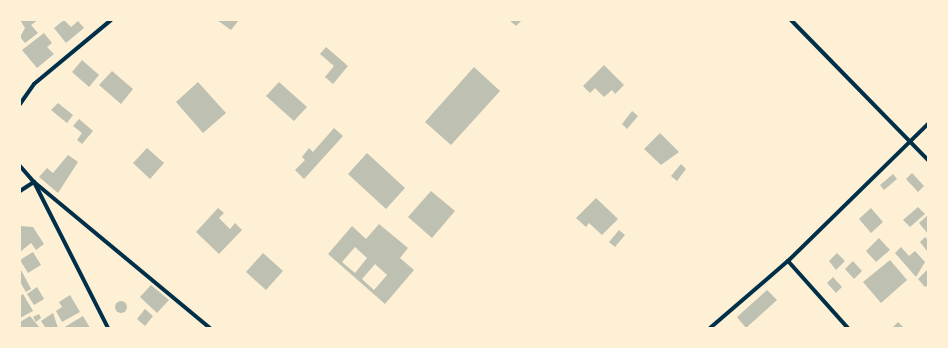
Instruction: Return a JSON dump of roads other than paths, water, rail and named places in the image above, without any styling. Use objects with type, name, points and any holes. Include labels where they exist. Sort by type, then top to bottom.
[{"type":"street","points":[[20,104],[34,84],[111,20]]},
{"type":"street","points":[[791,20],[928,160]]},
{"type":"street","points":[[710,328],[788,261],[928,124]]},
{"type":"street","points":[[20,166],[34,182],[210,328]]},
{"type":"street","points":[[20,191],[34,182]]},
{"type":"street","points":[[34,182],[108,328]]},
{"type":"street","points":[[788,261],[848,328]]}]
